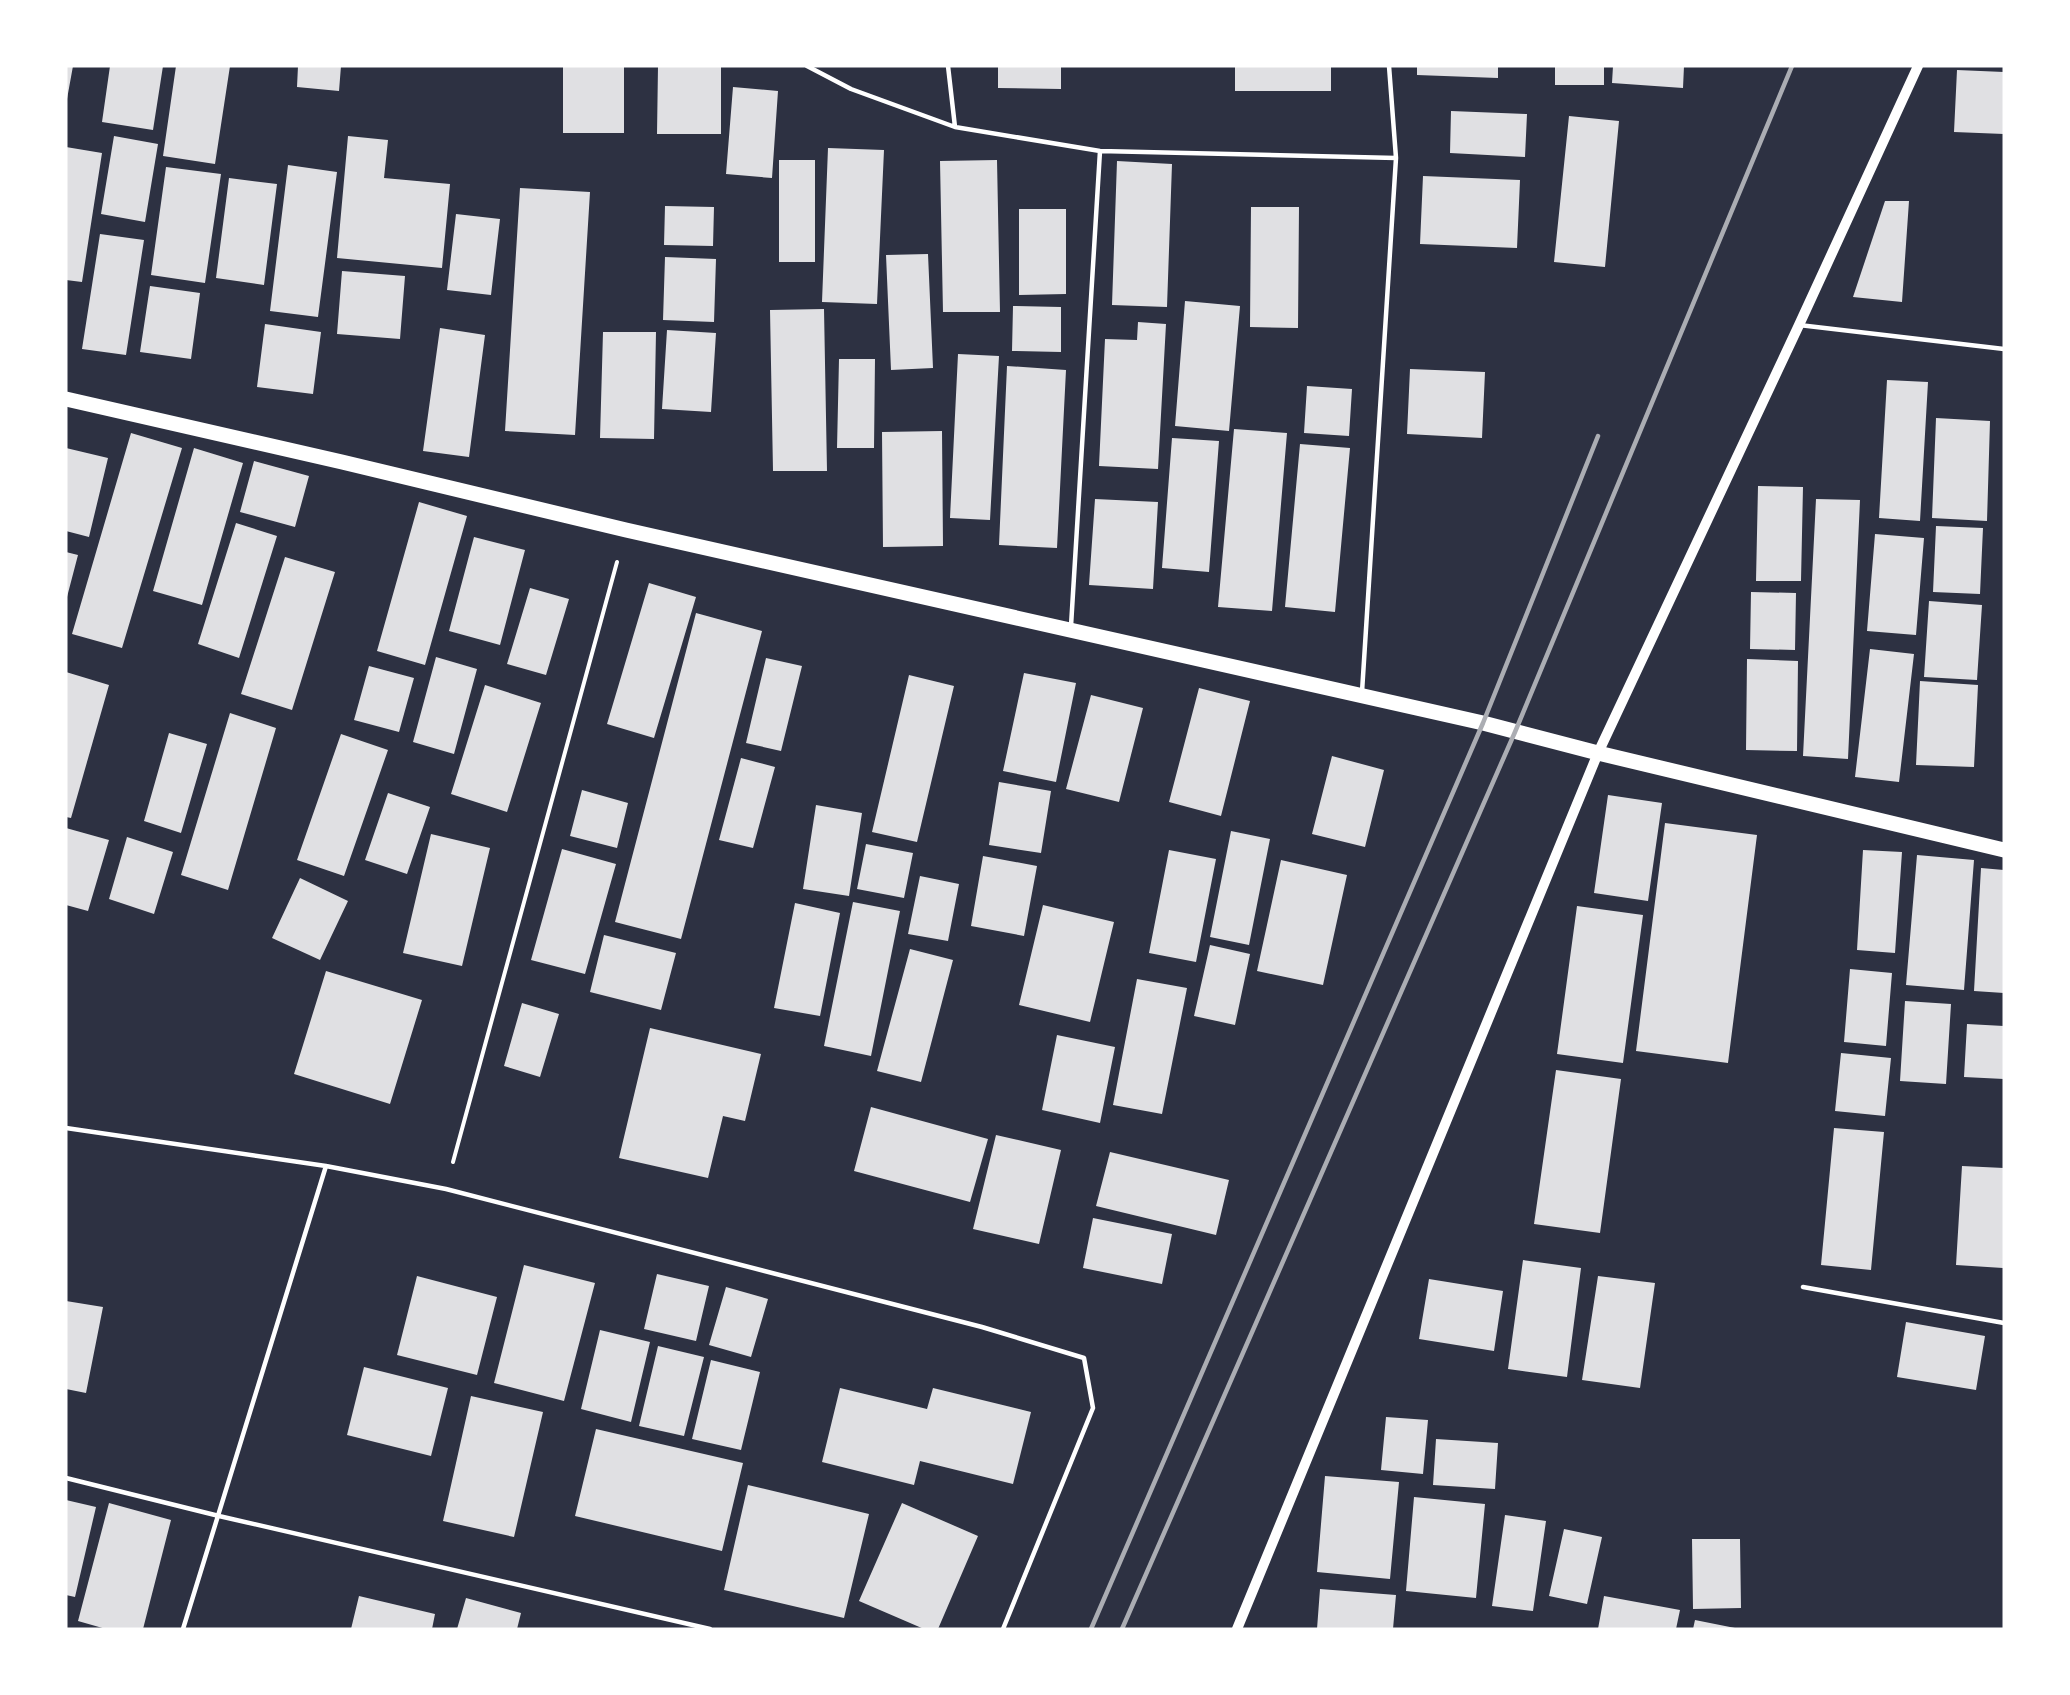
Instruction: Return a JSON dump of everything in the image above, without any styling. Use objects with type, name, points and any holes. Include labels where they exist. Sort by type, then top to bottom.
[{"type":"main road","points":[[66,399],[331,459],[626,530],[1483,723],[1598,753],[2004,850]]},
{"type":"street","points":[[1237,1629],[1598,753],[1800,325],[1918,66]]},
{"type":"lane","points":[[807,66],[850,89],[955,127],[1100,151],[1396,158]]},
{"type":"lane","points":[[948,66],[955,127]]},
{"type":"lane","points":[[1362,695],[1396,158],[1389,66]]},
{"type":"lane","points":[[1071,629],[1100,151]]},
{"type":"lane","points":[[1800,325],[2004,349]]},
{"type":"lane","points":[[66,1128],[326,1166],[446,1189],[982,1327],[1084,1358],[1093,1408],[1003,1629]]},
{"type":"lane","points":[[183,1629],[326,1166]]},
{"type":"lane","points":[[1803,1287],[2004,1323]]},
{"type":"lane","points":[[66,1478],[219,1516],[710,1629]]},
{"type":"path","points":[[446,1189],[626,530]]},
{"type":"building","points":[[66,66],[73,66],[67,99],[66,99]]},
{"type":"building","points":[[110,66],[163,66],[153,130],[102,122]]},
{"type":"building","points":[[176,66],[230,66],[215,164],[163,156]]},
{"type":"building","points":[[298,66],[341,66],[339,91],[297,87]]},
{"type":"building","points":[[563,66],[624,66],[624,133],[563,133]]},
{"type":"building","points":[[658,66],[721,66],[721,134],[657,134]]},
{"type":"building","points":[[998,66],[1061,66],[1061,89],[998,88]]},
{"type":"building","points":[[1235,66],[1331,66],[1331,91],[1235,91]]},
{"type":"building","points":[[1417,66],[1498,66],[1498,78],[1417,75]]},
{"type":"building","points":[[1555,66],[1604,66],[1604,85],[1555,85]]},
{"type":"building","points":[[1613,66],[1684,66],[1683,88],[1612,83]]},
{"type":"building","points":[[1957,70],[2004,72],[2004,134],[1954,132]]},
{"type":"building","points":[[733,87],[778,91],[772,178],[726,174]]},
{"type":"building","points":[[1451,111],[1527,114],[1525,157],[1450,153]]},
{"type":"building","points":[[1569,116],[1619,121],[1605,267],[1554,262]]},
{"type":"building","points":[[114,136],[158,144],[145,222],[101,214]]},
{"type":"building","points":[[348,136],[388,140],[384,178],[450,184],[442,268],[337,258]]},
{"type":"building","points":[[66,147],[102,153],[82,282],[66,280]]},
{"type":"building","points":[[828,148],[884,150],[877,304],[822,302]]},
{"type":"building","points":[[779,160],[815,160],[815,262],[779,262]]},
{"type":"building","points":[[997,160],[1000,312],[943,312],[940,161]]},
{"type":"building","points":[[1117,161],[1172,164],[1167,307],[1112,305]]},
{"type":"building","points":[[288,165],[337,172],[318,317],[270,311]]},
{"type":"building","points":[[166,167],[221,174],[205,283],[151,275]]},
{"type":"building","points":[[1423,176],[1520,180],[1517,248],[1420,244]]},
{"type":"building","points":[[229,178],[277,184],[264,285],[216,278]]},
{"type":"building","points":[[520,188],[590,192],[575,435],[505,431]]},
{"type":"building","points":[[1885,201],[1909,201],[1902,302],[1853,297]]},
{"type":"building","points":[[665,206],[714,207],[713,246],[664,245]]},
{"type":"building","points":[[1251,207],[1299,207],[1298,328],[1250,327]]},
{"type":"building","points":[[1019,209],[1066,209],[1066,294],[1019,295]]},
{"type":"building","points":[[456,214],[500,219],[491,295],[447,290]]},
{"type":"building","points":[[100,234],[144,240],[126,355],[82,349]]},
{"type":"building","points":[[928,254],[933,368],[891,370],[886,255]]},
{"type":"building","points":[[665,257],[716,259],[714,322],[663,320]]},
{"type":"building","points":[[342,271],[405,276],[400,339],[337,334]]},
{"type":"building","points":[[150,286],[200,293],[191,359],[140,352]]},
{"type":"building","points":[[1185,301],[1240,306],[1229,431],[1175,426]]},
{"type":"building","points":[[1013,306],[1061,307],[1061,352],[1012,351]]},
{"type":"building","points":[[824,309],[827,471],[773,471],[770,310]]},
{"type":"building","points":[[1138,322],[1166,324],[1158,469],[1099,466],[1105,339],[1137,340]]},
{"type":"building","points":[[265,324],[321,332],[313,394],[257,387]]},
{"type":"building","points":[[440,328],[485,335],[469,457],[423,451]]},
{"type":"building","points":[[667,330],[716,333],[711,412],[662,409]]},
{"type":"building","points":[[603,332],[656,332],[654,439],[600,438]]},
{"type":"building","points":[[958,354],[999,356],[990,520],[950,518]]},
{"type":"building","points":[[839,359],[875,359],[874,448],[837,448]]},
{"type":"building","points":[[1007,366],[1066,370],[1057,548],[999,545]]},
{"type":"building","points":[[1410,369],[1485,372],[1482,438],[1407,434]]},
{"type":"building","points":[[1887,380],[1928,382],[1920,521],[1879,518]]},
{"type":"building","points":[[1307,386],[1352,389],[1349,436],[1304,433]]},
{"type":"building","points":[[1936,418],[1990,421],[1987,521],[1932,518]]},
{"type":"building","points":[[1234,429],[1287,433],[1272,611],[1218,607]]},
{"type":"building","points":[[942,431],[943,546],[883,547],[882,432]]},
{"type":"building","points":[[131,433],[182,448],[122,648],[72,634]]},
{"type":"building","points":[[1172,438],[1219,441],[1209,572],[1162,568]]},
{"type":"building","points":[[1300,444],[1350,448],[1335,612],[1285,607]]},
{"type":"building","points":[[66,448],[108,458],[89,537],[66,531]]},
{"type":"building","points":[[194,448],[243,463],[202,605],[153,591]]},
{"type":"building","points":[[254,461],[309,476],[295,527],[240,512]]},
{"type":"building","points":[[1758,486],[1803,487],[1801,581],[1756,581]]},
{"type":"building","points":[[1095,499],[1158,502],[1153,589],[1089,585]]},
{"type":"building","points":[[1816,499],[1860,500],[1848,759],[1803,756]]},
{"type":"building","points":[[419,502],[467,516],[425,665],[377,651]]},
{"type":"building","points":[[236,523],[277,536],[239,658],[198,644]]},
{"type":"building","points":[[1936,526],[1983,528],[1980,594],[1933,592]]},
{"type":"building","points":[[1875,534],[1924,538],[1916,635],[1867,631]]},
{"type":"building","points":[[474,537],[525,550],[500,645],[449,631]]},
{"type":"building","points":[[66,552],[78,555],[67,597],[66,597]]},
{"type":"building","points":[[285,557],[335,572],[292,710],[241,694]]},
{"type":"building","points":[[649,583],[696,597],[654,738],[607,724]]},
{"type":"building","points":[[530,588],[569,599],[546,675],[507,664]]},
{"type":"building","points":[[1751,592],[1796,593],[1795,650],[1750,649]]},
{"type":"building","points":[[1929,601],[1982,605],[1977,680],[1924,677]]},
{"type":"building","points":[[696,613],[762,631],[681,939],[615,922]]},
{"type":"building","points":[[1870,649],[1914,654],[1899,782],[1855,777]]},
{"type":"building","points":[[436,657],[477,669],[454,754],[413,742]]},
{"type":"building","points":[[766,658],[802,666],[781,751],[746,743]]},
{"type":"building","points":[[1747,659],[1798,661],[1797,751],[1746,750]]},
{"type":"building","points":[[369,666],[414,678],[399,732],[354,720]]},
{"type":"building","points":[[66,672],[109,685],[71,818],[66,817]]},
{"type":"building","points":[[1024,673],[1076,683],[1056,782],[1003,771]]},
{"type":"building","points":[[909,675],[954,686],[917,842],[872,832]]},
{"type":"building","points":[[1920,681],[1978,685],[1974,767],[1916,765]]},
{"type":"building","points":[[485,685],[541,703],[507,812],[451,794]]},
{"type":"building","points":[[1199,688],[1250,701],[1221,816],[1169,802]]},
{"type":"building","points":[[1091,695],[1143,708],[1119,802],[1066,789]]},
{"type":"building","points":[[230,713],[276,728],[228,890],[181,875]]},
{"type":"building","points":[[169,733],[207,744],[181,833],[144,821]]},
{"type":"building","points":[[341,734],[388,750],[344,876],[297,860]]},
{"type":"building","points":[[1332,756],[1384,770],[1365,847],[1312,834]]},
{"type":"building","points":[[741,758],[775,767],[753,848],[719,840]]},
{"type":"building","points":[[999,782],[1051,791],[1041,853],[989,845]]},
{"type":"building","points":[[582,790],[628,803],[617,848],[570,836]]},
{"type":"building","points":[[388,793],[430,807],[407,874],[365,860]]},
{"type":"building","points":[[1608,795],[1662,803],[1648,901],[1594,893]]},
{"type":"building","points":[[816,805],[862,813],[849,896],[803,889]]},
{"type":"building","points":[[1665,823],[1757,835],[1728,1063],[1636,1051]]},
{"type":"building","points":[[66,828],[109,840],[88,911],[66,905]]},
{"type":"building","points":[[1231,831],[1270,839],[1249,945],[1210,937]]},
{"type":"building","points":[[431,834],[490,848],[462,966],[403,953]]},
{"type":"building","points":[[127,837],[173,852],[154,914],[109,899]]},
{"type":"building","points":[[866,844],[913,853],[904,898],[857,889]]},
{"type":"building","points":[[562,849],[616,864],[585,974],[531,960]]},
{"type":"building","points":[[1169,850],[1216,859],[1196,962],[1149,953]]},
{"type":"building","points":[[1863,850],[1902,852],[1895,953],[1857,950]]},
{"type":"building","points":[[1917,855],[1974,860],[1964,990],[1906,985]]},
{"type":"building","points":[[983,856],[1037,866],[1024,936],[971,926]]},
{"type":"building","points":[[1281,860],[1347,875],[1323,985],[1257,971]]},
{"type":"building","points":[[1981,868],[2004,870],[2004,993],[1974,991]]},
{"type":"building","points":[[920,876],[959,884],[948,941],[908,934]]},
{"type":"building","points":[[300,878],[348,901],[320,960],[272,938]]},
{"type":"building","points":[[853,902],[900,911],[871,1056],[824,1046]]},
{"type":"building","points":[[795,903],[840,913],[820,1016],[774,1008]]},
{"type":"building","points":[[1043,905],[1114,922],[1090,1022],[1019,1005]]},
{"type":"building","points":[[1577,906],[1643,915],[1623,1063],[1557,1054]]},
{"type":"building","points":[[604,935],[676,953],[661,1010],[590,992]]},
{"type":"building","points":[[1210,945],[1250,954],[1235,1025],[1194,1016]]},
{"type":"building","points":[[910,949],[953,960],[921,1082],[877,1071]]},
{"type":"building","points":[[1850,969],[1892,973],[1886,1046],[1844,1042]]},
{"type":"building","points":[[326,971],[422,1000],[390,1104],[294,1074]]},
{"type":"building","points":[[1137,979],[1187,988],[1162,1114],[1113,1105]]},
{"type":"building","points":[[1905,1001],[1951,1004],[1946,1084],[1900,1081]]},
{"type":"building","points":[[522,1003],[559,1014],[540,1077],[504,1066]]},
{"type":"building","points":[[1967,1024],[2004,1026],[2004,1079],[1964,1077]]},
{"type":"building","points":[[650,1028],[761,1054],[745,1121],[723,1116],[708,1178],[619,1158]]},
{"type":"building","points":[[1057,1035],[1115,1047],[1100,1123],[1042,1110]]},
{"type":"building","points":[[1841,1053],[1891,1058],[1885,1116],[1835,1111]]},
{"type":"building","points":[[1556,1070],[1621,1079],[1600,1233],[1534,1224]]},
{"type":"building","points":[[871,1107],[988,1139],[970,1202],[854,1171]]},
{"type":"building","points":[[1834,1128],[1884,1132],[1871,1270],[1821,1265]]},
{"type":"building","points":[[996,1135],[1061,1150],[1039,1244],[973,1229]]},
{"type":"building","points":[[1110,1152],[1229,1180],[1216,1235],[1096,1206]]},
{"type":"building","points":[[1962,1166],[2004,1168],[2003,1268],[1956,1265]]},
{"type":"building","points":[[1093,1218],[1172,1234],[1162,1284],[1083,1268]]},
{"type":"building","points":[[1523,1260],[1581,1268],[1567,1377],[1508,1369]]},
{"type":"building","points":[[524,1265],[595,1283],[564,1401],[494,1383]]},
{"type":"building","points":[[657,1274],[709,1286],[696,1341],[644,1329]]},
{"type":"building","points":[[417,1276],[497,1297],[477,1375],[397,1355]]},
{"type":"building","points":[[1598,1276],[1655,1283],[1640,1388],[1582,1380]]},
{"type":"building","points":[[1429,1279],[1503,1291],[1494,1351],[1419,1339]]},
{"type":"building","points":[[726,1287],[768,1299],[751,1357],[709,1345]]},
{"type":"building","points":[[66,1301],[103,1307],[86,1393],[66,1389]]},
{"type":"building","points":[[1906,1322],[1985,1336],[1976,1390],[1897,1377]]},
{"type":"building","points":[[600,1330],[650,1342],[631,1422],[581,1409]]},
{"type":"building","points":[[658,1346],[704,1357],[684,1436],[639,1426]]},
{"type":"building","points":[[711,1360],[760,1372],[741,1450],[692,1439]]},
{"type":"building","points":[[364,1367],[448,1388],[431,1456],[347,1435]]},
{"type":"building","points":[[840,1388],[927,1409],[933,1388],[1031,1412],[1013,1484],[920,1461],[914,1485],[822,1462]]},
{"type":"building","points":[[471,1396],[543,1412],[514,1537],[443,1521]]},
{"type":"building","points":[[1386,1417],[1428,1420],[1423,1474],[1381,1470]]},
{"type":"building","points":[[596,1429],[743,1463],[722,1551],[575,1516]]},
{"type":"building","points":[[1436,1439],[1498,1443],[1495,1489],[1433,1485]]},
{"type":"building","points":[[1325,1476],[1399,1482],[1390,1579],[1317,1572]]},
{"type":"building","points":[[748,1485],[869,1514],[844,1618],[724,1590]]},
{"type":"building","points":[[1414,1497],[1485,1504],[1476,1598],[1406,1591]]},
{"type":"building","points":[[66,1500],[96,1507],[75,1597],[66,1595]]},
{"type":"building","points":[[109,1503],[171,1520],[143,1629],[106,1629],[78,1621]]},
{"type":"building","points":[[902,1503],[978,1536],[938,1629],[924,1629],[859,1601]]},
{"type":"building","points":[[1505,1515],[1546,1521],[1533,1611],[1492,1606]]},
{"type":"building","points":[[1564,1529],[1602,1537],[1587,1604],[1549,1596]]},
{"type":"building","points":[[1692,1539],[1740,1539],[1741,1608],[1693,1609]]},
{"type":"building","points":[[1320,1589],[1396,1595],[1393,1629],[1317,1629]]},
{"type":"building","points":[[359,1596],[435,1614],[432,1629],[351,1629]]},
{"type":"building","points":[[1604,1596],[1680,1610],[1676,1629],[1598,1629]]},
{"type":"building","points":[[466,1598],[521,1613],[517,1629],[457,1629]]},
{"type":"building","points":[[1695,1620],[1735,1628],[1735,1629],[1693,1629]]},
{"type":"railway","points":[[1122,1629],[1515,732],[1792,66]]},
{"type":"railway","points":[[1091,1629],[1483,723],[1598,436]]}]
